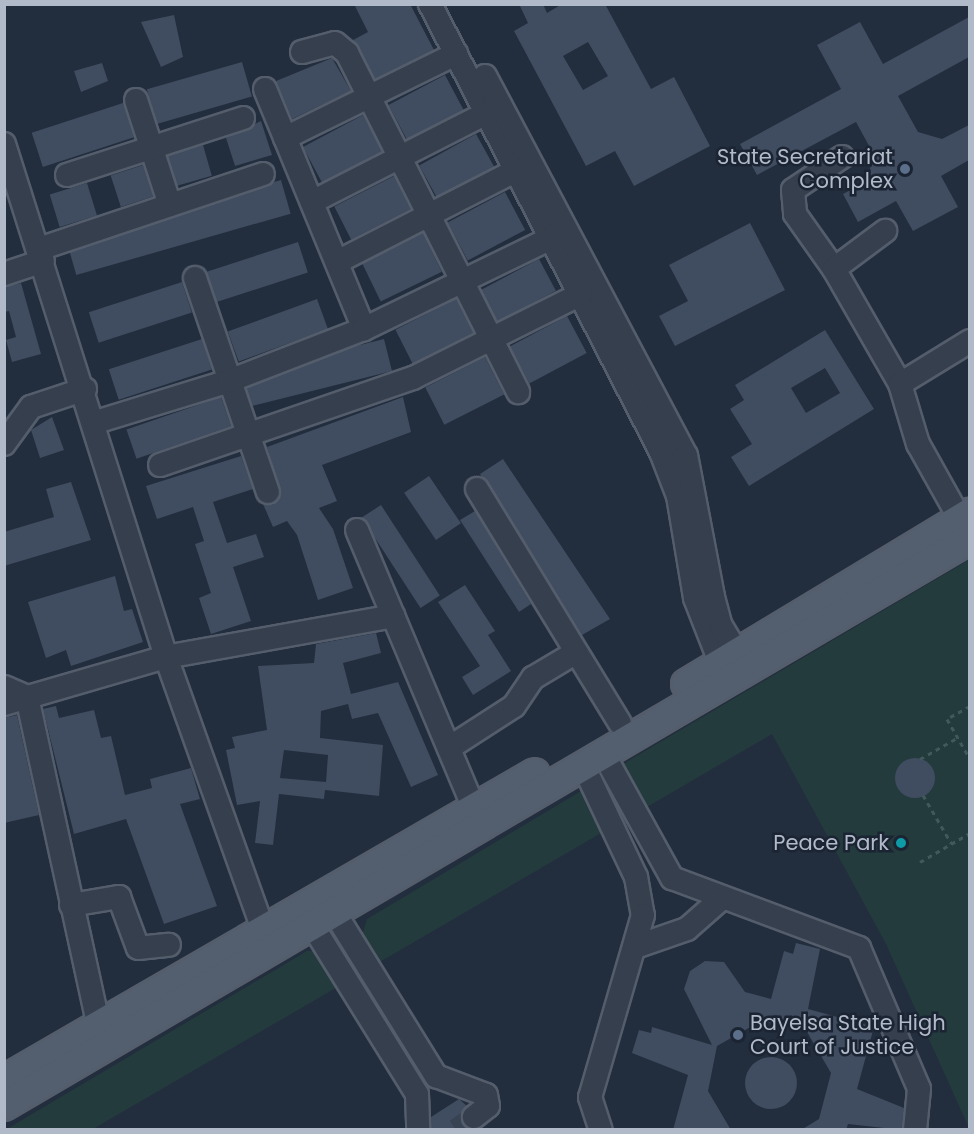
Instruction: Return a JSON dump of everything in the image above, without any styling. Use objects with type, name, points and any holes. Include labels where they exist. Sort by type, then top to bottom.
[{"type":"main road","points":[[4,1080],[263,930],[478,818],[594,761],[733,667],[966,524]]},
{"type":"main road","points":[[4,1106],[325,922],[620,723],[733,667]]},
{"type":"street","points":[[430,4],[516,170],[559,234],[582,294],[678,496],[695,598],[733,667]]},
{"type":"street","points":[[447,4],[559,234],[686,455],[713,597],[733,667]]},
{"type":"street","points":[[302,52],[340,44],[430,214],[518,392]]},
{"type":"street","points":[[285,138],[456,54]]},
{"type":"street","points":[[265,89],[364,329]]},
{"type":"street","points":[[136,100],[170,205]]},
{"type":"street","points":[[312,202],[487,113]]},
{"type":"street","points":[[66,175],[243,118]]},
{"type":"street","points":[[4,144],[96,422],[166,657],[263,930]]},
{"type":"street","points":[[842,157],[793,190],[804,232],[834,269],[900,384],[918,444],[966,524]]},
{"type":"street","points":[[336,262],[516,170]]},
{"type":"street","points":[[4,274],[41,255],[170,205],[263,174]]},
{"type":"street","points":[[834,269],[885,231]]},
{"type":"street","points":[[96,422],[229,381],[364,329],[559,234]]},
{"type":"street","points":[[195,278],[268,492]]},
{"type":"street","points":[[160,465],[248,437],[413,378],[582,294]]},
{"type":"street","points":[[900,384],[969,341]]},
{"type":"street","points":[[4,444],[31,407],[85,389]]},
{"type":"street","points":[[477,489],[575,653],[620,723]]},
{"type":"street","points":[[357,530],[478,818]]},
{"type":"street","points":[[4,704],[166,657],[393,616]]},
{"type":"street","points":[[449,748],[514,706],[533,678],[575,653]]},
{"type":"street","points":[[4,687],[27,697]]},
{"type":"street","points":[[27,697],[98,1024]]},
{"type":"street","points":[[594,761],[672,878],[721,899],[859,948],[919,1089],[915,1130]]},
{"type":"street","points":[[594,761],[636,877],[643,915],[590,1097],[591,1113],[601,1130]]},
{"type":"street","points":[[71,905],[119,897],[138,948],[169,945]]},
{"type":"street","points":[[635,947],[687,929],[721,899]]},
{"type":"street","points":[[325,922],[436,1076],[486,1095],[488,1106],[474,1117]]},
{"type":"street","points":[[325,922],[417,1094],[418,1130]]},
{"type":"path","points":[[969,706],[946,719],[969,759]]},
{"type":"path","points":[[920,759],[957,738]]},
{"type":"path","points":[[923,795],[951,843]]},
{"type":"path","points":[[920,862],[969,833]]},
{"type":"green space","name":"Peace Park","points":[[969,560],[969,1128],[886,944],[772,734],[647,807],[623,764]]},
{"type":"green space","points":[[581,791],[603,832],[378,963],[362,935],[367,919]]},
{"type":"green space","points":[[307,951],[317,951],[341,985],[93,1129],[5,1130]]},
{"type":"building","points":[[354,4],[410,4],[434,50],[375,79],[353,40],[368,32]]},
{"type":"building","points":[[519,4],[543,4],[547,13],[562,4],[605,4],[651,89],[674,77],[710,146],[634,186],[615,151],[586,166],[514,31],[528,23]],"holes":[[[588,42],[608,76],[583,90],[563,56]]]},
{"type":"building","points":[[174,15],[183,57],[161,67],[141,22]]},
{"type":"building","points":[[969,17],[969,57],[898,96],[918,132],[942,139],[969,125],[969,160],[941,176],[958,207],[913,231],[896,201],[858,222],[843,194],[866,182],[874,155],[856,122],[757,175],[740,144],[841,89],[817,45],[860,22],[883,64]]},
{"type":"building","points":[[332,58],[351,91],[292,119],[276,81]]},
{"type":"building","points":[[242,62],[252,97],[157,124],[147,89]]},
{"type":"building","points":[[102,63],[108,81],[81,92],[74,71]]},
{"type":"building","points":[[445,75],[464,110],[407,140],[388,105]]},
{"type":"building","points":[[123,103],[134,137],[43,167],[32,133]]},
{"type":"building","points":[[363,115],[382,151],[322,183],[303,147]]},
{"type":"building","points":[[261,121],[272,155],[235,166],[226,138]]},
{"type":"building","points":[[476,134],[494,167],[438,199],[419,166]]},
{"type":"building","points":[[203,145],[212,176],[176,186],[167,155]]},
{"type":"building","points":[[143,165],[153,196],[121,207],[111,176]]},
{"type":"building","points":[[394,176],[411,209],[351,239],[334,206]]},
{"type":"building","points":[[281,180],[291,214],[76,275],[67,241]]},
{"type":"building","points":[[87,183],[97,216],[60,227],[50,194]]},
{"type":"building","points":[[505,192],[525,230],[468,260],[448,223]]},
{"type":"building","points":[[750,223],[785,290],[675,346],[659,316],[688,301],[669,265]]},
{"type":"building","points":[[423,233],[442,272],[381,301],[362,263]]},
{"type":"building","points":[[298,242],[308,272],[217,302],[207,272]]},
{"type":"building","points":[[539,259],[556,291],[498,322],[481,290]]},
{"type":"building","points":[[182,282],[192,312],[99,343],[89,312]]},
{"type":"building","points":[[21,283],[41,354],[12,362],[6,340],[16,337],[9,311],[4,312],[4,287]]},
{"type":"building","points":[[317,299],[328,329],[239,362],[228,331]]},
{"type":"building","points":[[456,299],[473,333],[413,364],[395,330]]},
{"type":"building","points":[[567,316],[587,353],[529,384],[510,347]]},
{"type":"building","points":[[825,330],[874,409],[749,486],[731,457],[752,444],[730,409],[744,400],[735,385]],"holes":[[[825,368],[840,393],[806,413],[791,388]]]},
{"type":"building","points":[[202,339],[212,369],[119,400],[109,369]]},
{"type":"building","points":[[384,339],[392,371],[250,406],[242,374]]},
{"type":"building","points":[[485,357],[504,394],[444,425],[425,387]]},
{"type":"building","points":[[221,397],[231,426],[137,459],[126,430]]},
{"type":"building","points":[[403,397],[411,432],[322,465],[337,501],[319,508],[333,529],[353,588],[318,600],[297,535],[287,521],[273,527],[263,504],[273,505],[281,494],[267,447]]},
{"type":"building","points":[[52,417],[64,450],[40,458],[31,430]]},
{"type":"building","points":[[241,456],[253,489],[213,502],[227,543],[256,534],[264,557],[233,567],[251,621],[211,634],[199,598],[211,593],[195,544],[204,541],[193,507],[157,519],[146,486]]},
{"type":"building","points":[[503,459],[610,619],[582,635],[480,474]]},
{"type":"building","points":[[429,476],[461,523],[436,540],[404,493]]},
{"type":"building","points":[[71,482],[91,540],[4,566],[4,532],[54,517],[46,489]]},
{"type":"building","points":[[381,505],[440,596],[421,608],[362,518]]},
{"type":"building","points":[[475,511],[531,604],[519,612],[460,520]]},
{"type":"building","points":[[115,576],[124,611],[132,609],[143,642],[71,666],[66,650],[46,658],[28,602]]},
{"type":"building","points":[[465,585],[495,631],[488,635],[511,671],[473,695],[462,677],[480,666],[438,602]]},
{"type":"building","points":[[376,633],[381,653],[343,663],[351,694],[398,682],[438,775],[411,787],[378,713],[352,719],[348,704],[321,711],[320,738],[383,745],[379,796],[325,790],[324,799],[279,794],[273,845],[255,843],[260,801],[237,805],[226,750],[235,748],[232,737],[267,730],[258,666],[314,663],[316,644]],"holes":[[[284,750],[328,755],[326,782],[280,778]]]},
{"type":"building","points":[[56,706],[59,718],[94,710],[101,738],[111,736],[125,795],[152,788],[150,779],[191,768],[200,799],[180,804],[217,906],[164,924],[126,819],[74,834],[43,709]]},
{"type":"building","points":[[17,715],[39,815],[4,823],[4,718]]},
{"type":"building","points":[[915,758],[923,759],[929,764],[934,770],[934,786],[929,792],[923,797],[915,798],[907,797],[901,792],[896,786],[895,778],[896,770],[901,764],[907,759]]},
{"type":"building","points":[[796,943],[820,949],[808,1009],[874,1027],[857,1089],[904,1108],[902,1130],[848,1124],[846,1130],[801,1130],[819,1119],[831,1073],[807,1032],[761,1021],[717,1046],[708,1091],[731,1130],[673,1130],[688,1075],[632,1053],[639,1030],[651,1033],[652,1027],[712,1045],[684,989],[690,971],[705,961],[724,962],[745,992],[771,999],[784,951],[793,954]]},
{"type":"building","points":[[766,1057],[776,1057],[790,1064],[797,1083],[790,1102],[776,1109],[766,1109],[756,1105],[749,1098],[745,1088],[745,1078],[749,1068],[756,1061]]},
{"type":"building","points":[[459,1099],[467,1106],[461,1118],[469,1130],[431,1130],[431,1117]]},
{"type":"tunnel","points":[[456,1130],[474,1117]]},
{"type":"place","name":"State Secretariat Complex","points":[[905,169]]},
{"type":"place","name":"Peace Park","points":[[901,843]]},
{"type":"place","name":"Bayelsa State High Court of Justice","points":[[738,1035]]}]
